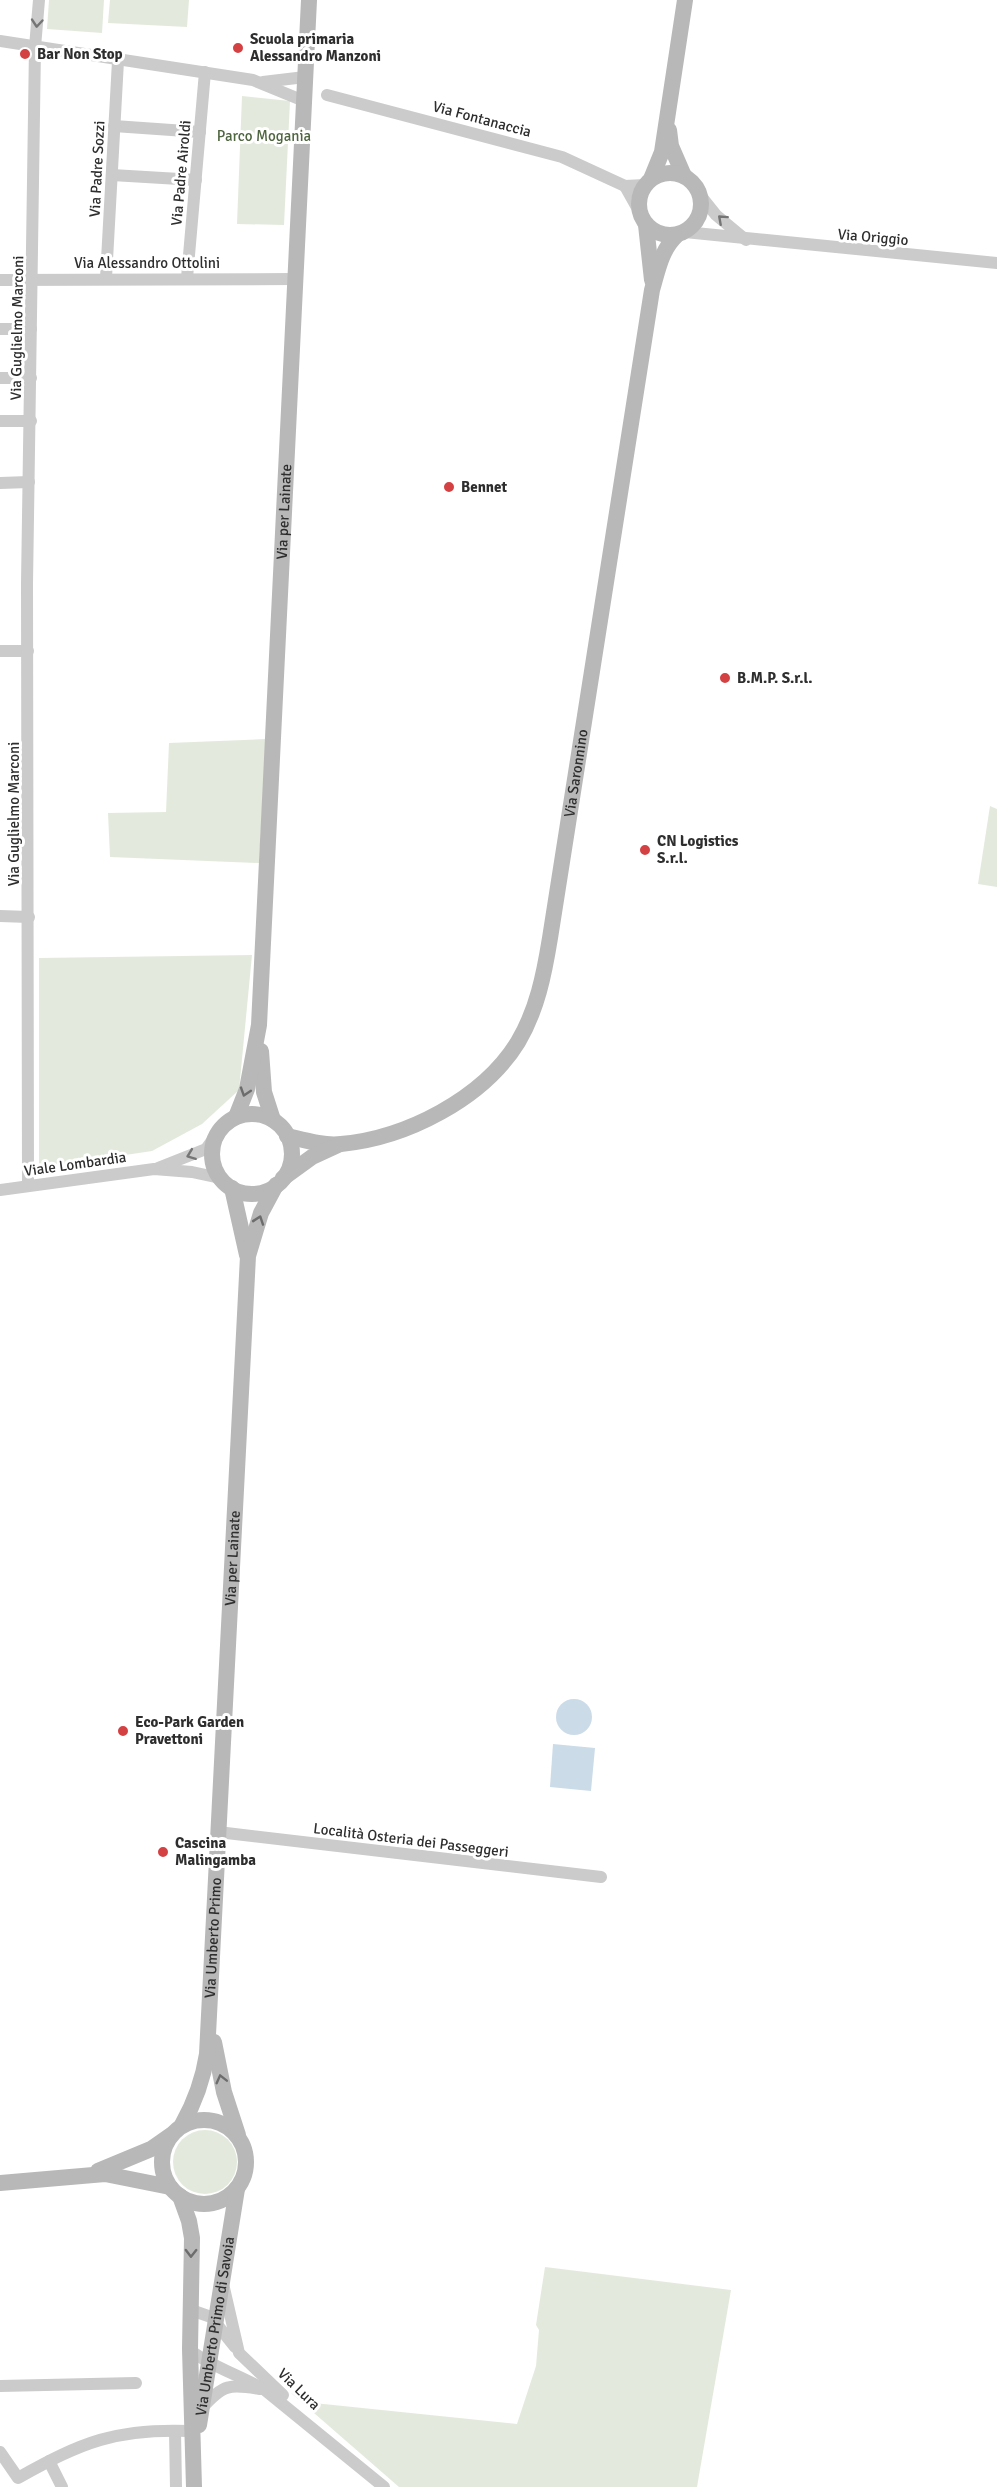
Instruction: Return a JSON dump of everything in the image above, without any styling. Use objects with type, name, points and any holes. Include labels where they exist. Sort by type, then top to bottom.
[{"type":"main road","name":"Via per Lainate","points":[[273,1120],[264,1092],[259,1025],[309,0]]},
{"type":"main road","points":[[648,182],[673,173],[684,176],[694,183],[700,195],[700,213],[693,225],[681,234],[654,232],[642,218],[640,195],[662,152],[684,0]]},
{"type":"main road","points":[[668,114],[671,146],[684,176]]},
{"type":"main road","name":"Via Saronnino","points":[[642,218],[652,290]]},
{"type":"main road","name":"Via Saronnino","points":[[280,1182],[312,1157],[339,1144],[396,1132],[429,1118],[466,1095],[494,1071],[517,1043],[540,995],[652,290],[667,244],[681,234]]},
{"type":"main road","name":"Via per Lainate","points":[[236,1117],[248,1089],[259,1025]]},
{"type":"main road","points":[[255,1115],[273,1120],[287,1136],[291,1158],[280,1182],[255,1193],[226,1183],[212,1154],[219,1131],[236,1117],[255,1115]]},
{"type":"main road","name":"Via Saronnino","points":[[287,1136],[339,1144]]},
{"type":"main road","name":"Via per Lainate","points":[[217,1862],[248,1256],[261,1213],[280,1182]]},
{"type":"main road","name":"Via per Lainate","points":[[226,1183],[248,1256]]},
{"type":"main road","name":"Via Umberto Primo","points":[[177,2130],[194,2104],[204,2077],[210,2014],[217,1862]]},
{"type":"main road","name":"Via Umberto Primo","points":[[210,2014],[218,2066],[238,2135]]},
{"type":"main road","points":[[0,2183],[85,2174],[129,2177],[175,2192],[198,2203],[216,2202],[237,2189],[244,2177],[247,2162],[245,2148],[238,2135],[218,2121],[193,2120],[135,2157],[85,2174]]},
{"type":"main road","points":[[175,2192],[164,2174],[162,2160],[165,2147],[177,2130]]},
{"type":"main road","name":"Via Umberto Primo di Savoia","points":[[192,2462],[237,2189]]},
{"type":"main road","name":"Via Umberto Primo di Savoia","points":[[175,2192],[189,2221],[192,2238],[190,2349],[183,2431],[192,2462],[194,2487]]},
{"type":"street","name":"Via Guglielmo Marconi","points":[[28,1186],[29,482],[35,47],[39,0]]},
{"type":"street","points":[[0,41],[262,82],[304,101]]},
{"type":"street","name":"Via Padre Sozzi","points":[[106,278],[117,61]]},
{"type":"street","name":"Via Padre Airoldi","points":[[188,278],[205,72]]},
{"type":"street","points":[[262,82],[305,77]]},
{"type":"street","name":"Via Fontanaccia","points":[[327,95],[562,156],[625,186],[648,182]]},
{"type":"street","points":[[114,126],[200,132]]},
{"type":"street","points":[[112,175],[196,180]]},
{"type":"street","points":[[625,186],[642,218]]},
{"type":"street","points":[[700,195],[716,215],[747,241]]},
{"type":"street","name":"Via Origgio","points":[[681,234],[997,264]]},
{"type":"street","name":"Via Alessandro Ottolini","points":[[0,280],[294,279]]},
{"type":"street","points":[[0,330],[32,329]]},
{"type":"street","points":[[0,378],[31,378]]},
{"type":"street","points":[[0,422],[31,421]]},
{"type":"street","points":[[0,483],[29,482]]},
{"type":"street","points":[[0,651],[28,651]]},
{"type":"street","points":[[0,916],[29,916]]},
{"type":"street","name":"Viale Lombardia","points":[[154,1169],[206,1149],[219,1131]]},
{"type":"street","name":"Viale Lombardia","points":[[0,1190],[154,1169],[192,1172],[226,1183]]},
{"type":"street","name":"Località Osteria dei Passeggeri","points":[[218,1832],[601,1877]]},
{"type":"street","points":[[223,2281],[239,2353]]},
{"type":"street","name":"Via Lura","points":[[191,2310],[207,2314],[239,2353],[337,2448]]},
{"type":"street","name":"Via Lura","points":[[190,2349],[194,2355],[265,2390],[384,2487]]},
{"type":"street","points":[[0,2386],[136,2383]]},
{"type":"street","name":"Via Lura","points":[[202,2409],[215,2393],[224,2388],[236,2385],[265,2390]]},
{"type":"street","points":[[0,2452],[18,2478],[66,2451],[111,2436],[183,2431],[176,2487]]},
{"type":"street","points":[[49,2461],[62,2487]]},
{"type":"green space","points":[[49,0],[104,0],[102,33],[47,29]]},
{"type":"green space","points":[[110,0],[189,0],[187,27],[108,23]]},
{"type":"green space","name":"Parco Mogania","points":[[242,96],[290,101],[284,225],[237,224]]},
{"type":"green space","points":[[266,739],[259,863],[110,857],[108,813],[166,812],[169,743]]},
{"type":"green space","points":[[990,806],[997,809],[997,887],[978,884]]},
{"type":"green space","points":[[252,955],[239,1090],[202,1124],[152,1151],[39,1168],[39,958]]},
{"type":"green space","points":[[205,2130],[223,2136],[231,2144],[237,2162],[231,2180],[223,2188],[205,2194],[187,2188],[179,2180],[173,2162],[179,2144],[187,2136]]},
{"type":"green space","points":[[545,2267],[731,2290],[697,2487],[399,2487],[291,2393],[314,2403],[517,2424],[536,2366],[539,2330],[536,2325]]},
{"type":"water","points":[[574,1699],[587,1704],[592,1717],[587,1730],[574,1735],[561,1730],[556,1717],[561,1704]]},
{"type":"water","points":[[553,1744],[595,1748],[591,1791],[550,1787]]},
{"type":"place","name":"Scuola primaria Alessandro Manzoni","points":[[238,48]]},
{"type":"place","name":"Bar Non Stop","points":[[25,54]]},
{"type":"place","name":"Bennet","points":[[449,487]]},
{"type":"place","name":"B.M.P. S.r.l.","points":[[725,678]]},
{"type":"place","name":"CN Logistics S.r.l.","points":[[645,850]]},
{"type":"place","name":"Eco-Park Garden Pravettoni","points":[[123,1731]]},
{"type":"place","name":"Cascina Malingamba","points":[[163,1852]]}]
